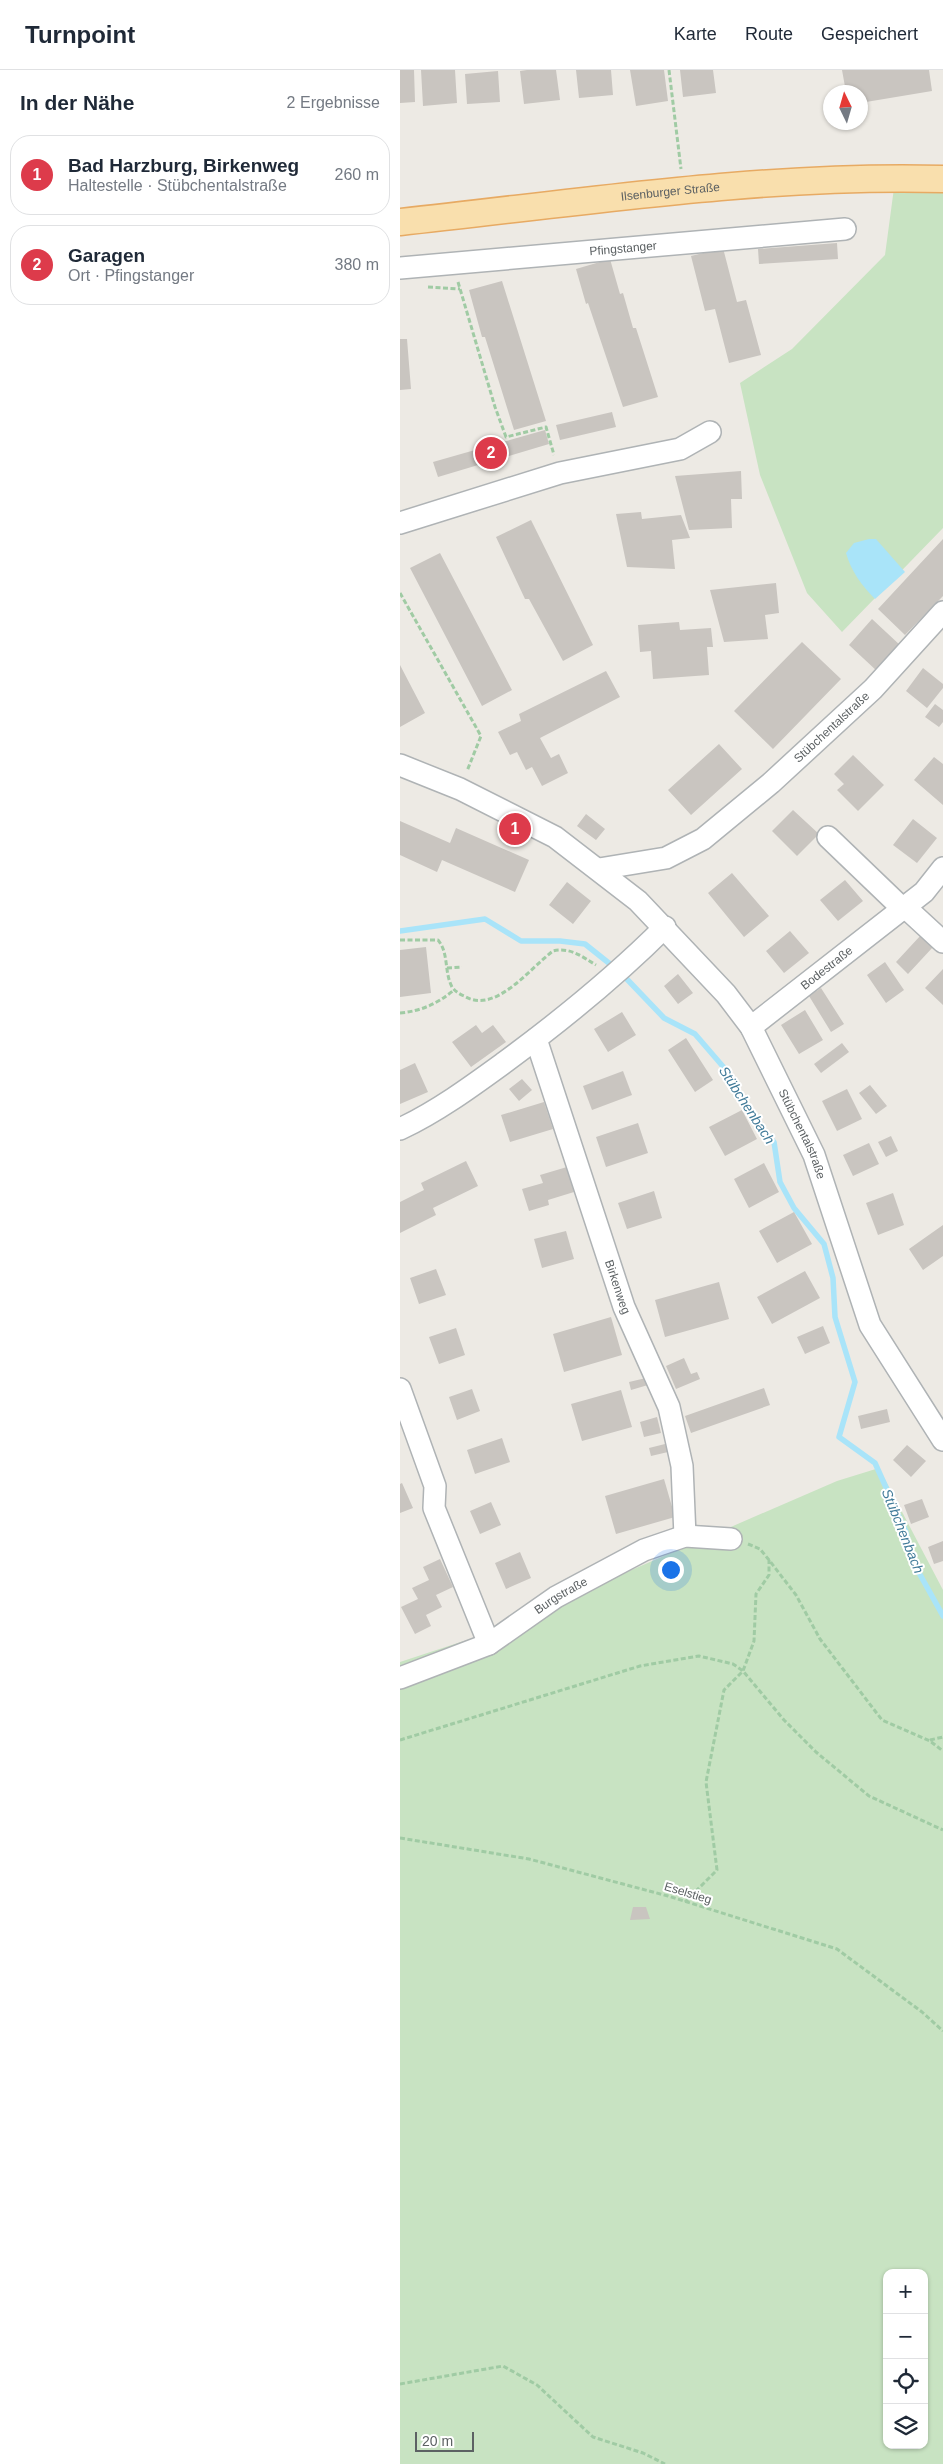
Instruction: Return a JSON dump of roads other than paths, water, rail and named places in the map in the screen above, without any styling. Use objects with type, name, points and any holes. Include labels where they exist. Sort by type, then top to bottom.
[{"type":"main road","name":"Ilsenburger Straße","points":[[400,222],[801,181],[897,178],[943,180]]},
{"type":"street","name":"Pfingstanger","points":[[400,268],[845,229]]},
{"type":"street","points":[[400,523],[560,473],[680,449],[710,432]]},
{"type":"street","name":"Stübchentalstraße","points":[[598,869],[666,858],[703,839],[771,783],[873,689],[943,612]]},
{"type":"street","name":"Stübchentalstraße","points":[[400,765],[460,789],[556,837],[638,901],[726,994],[751,1028],[814,1154],[870,1325],[943,1440]]},
{"type":"street","points":[[828,837],[943,942]]},
{"type":"street","name":"Bodestraße","points":[[751,1028],[924,892],[943,868]]},
{"type":"street","points":[[400,1128],[462,1094],[536,1039],[616,975],[665,928]]},
{"type":"street","name":"Birkenweg","points":[[536,1039],[624,1307],[669,1408],[682,1466],[685,1536]]},
{"type":"street","points":[[400,1389],[435,1486],[434,1508],[489,1644]]},
{"type":"street","name":"Burgstraße","points":[[400,1678],[489,1644],[556,1597],[644,1550],[685,1536],[731,1539]]},
{"type":"water","points":[[876,539],[905,572],[875,599],[858,578],[846,553],[854,543]]},
{"type":"waterway","name":"Stübchenbach","points":[[400,931],[485,919],[521,941],[560,941],[585,944],[615,968]]},
{"type":"waterway","name":"Stübchenbach","points":[[622,974],[664,1018],[695,1034],[726,1070],[755,1121],[774,1142],[780,1182],[794,1208],[824,1244],[833,1278],[835,1317],[855,1382],[839,1437],[875,1463],[906,1532],[913,1562],[943,1616]]},
{"type":"place","name":"Garagen","points":[[491,453]]},
{"type":"place","name":"Bad Harzburg, Birkenweg","points":[[515,829]]}]
